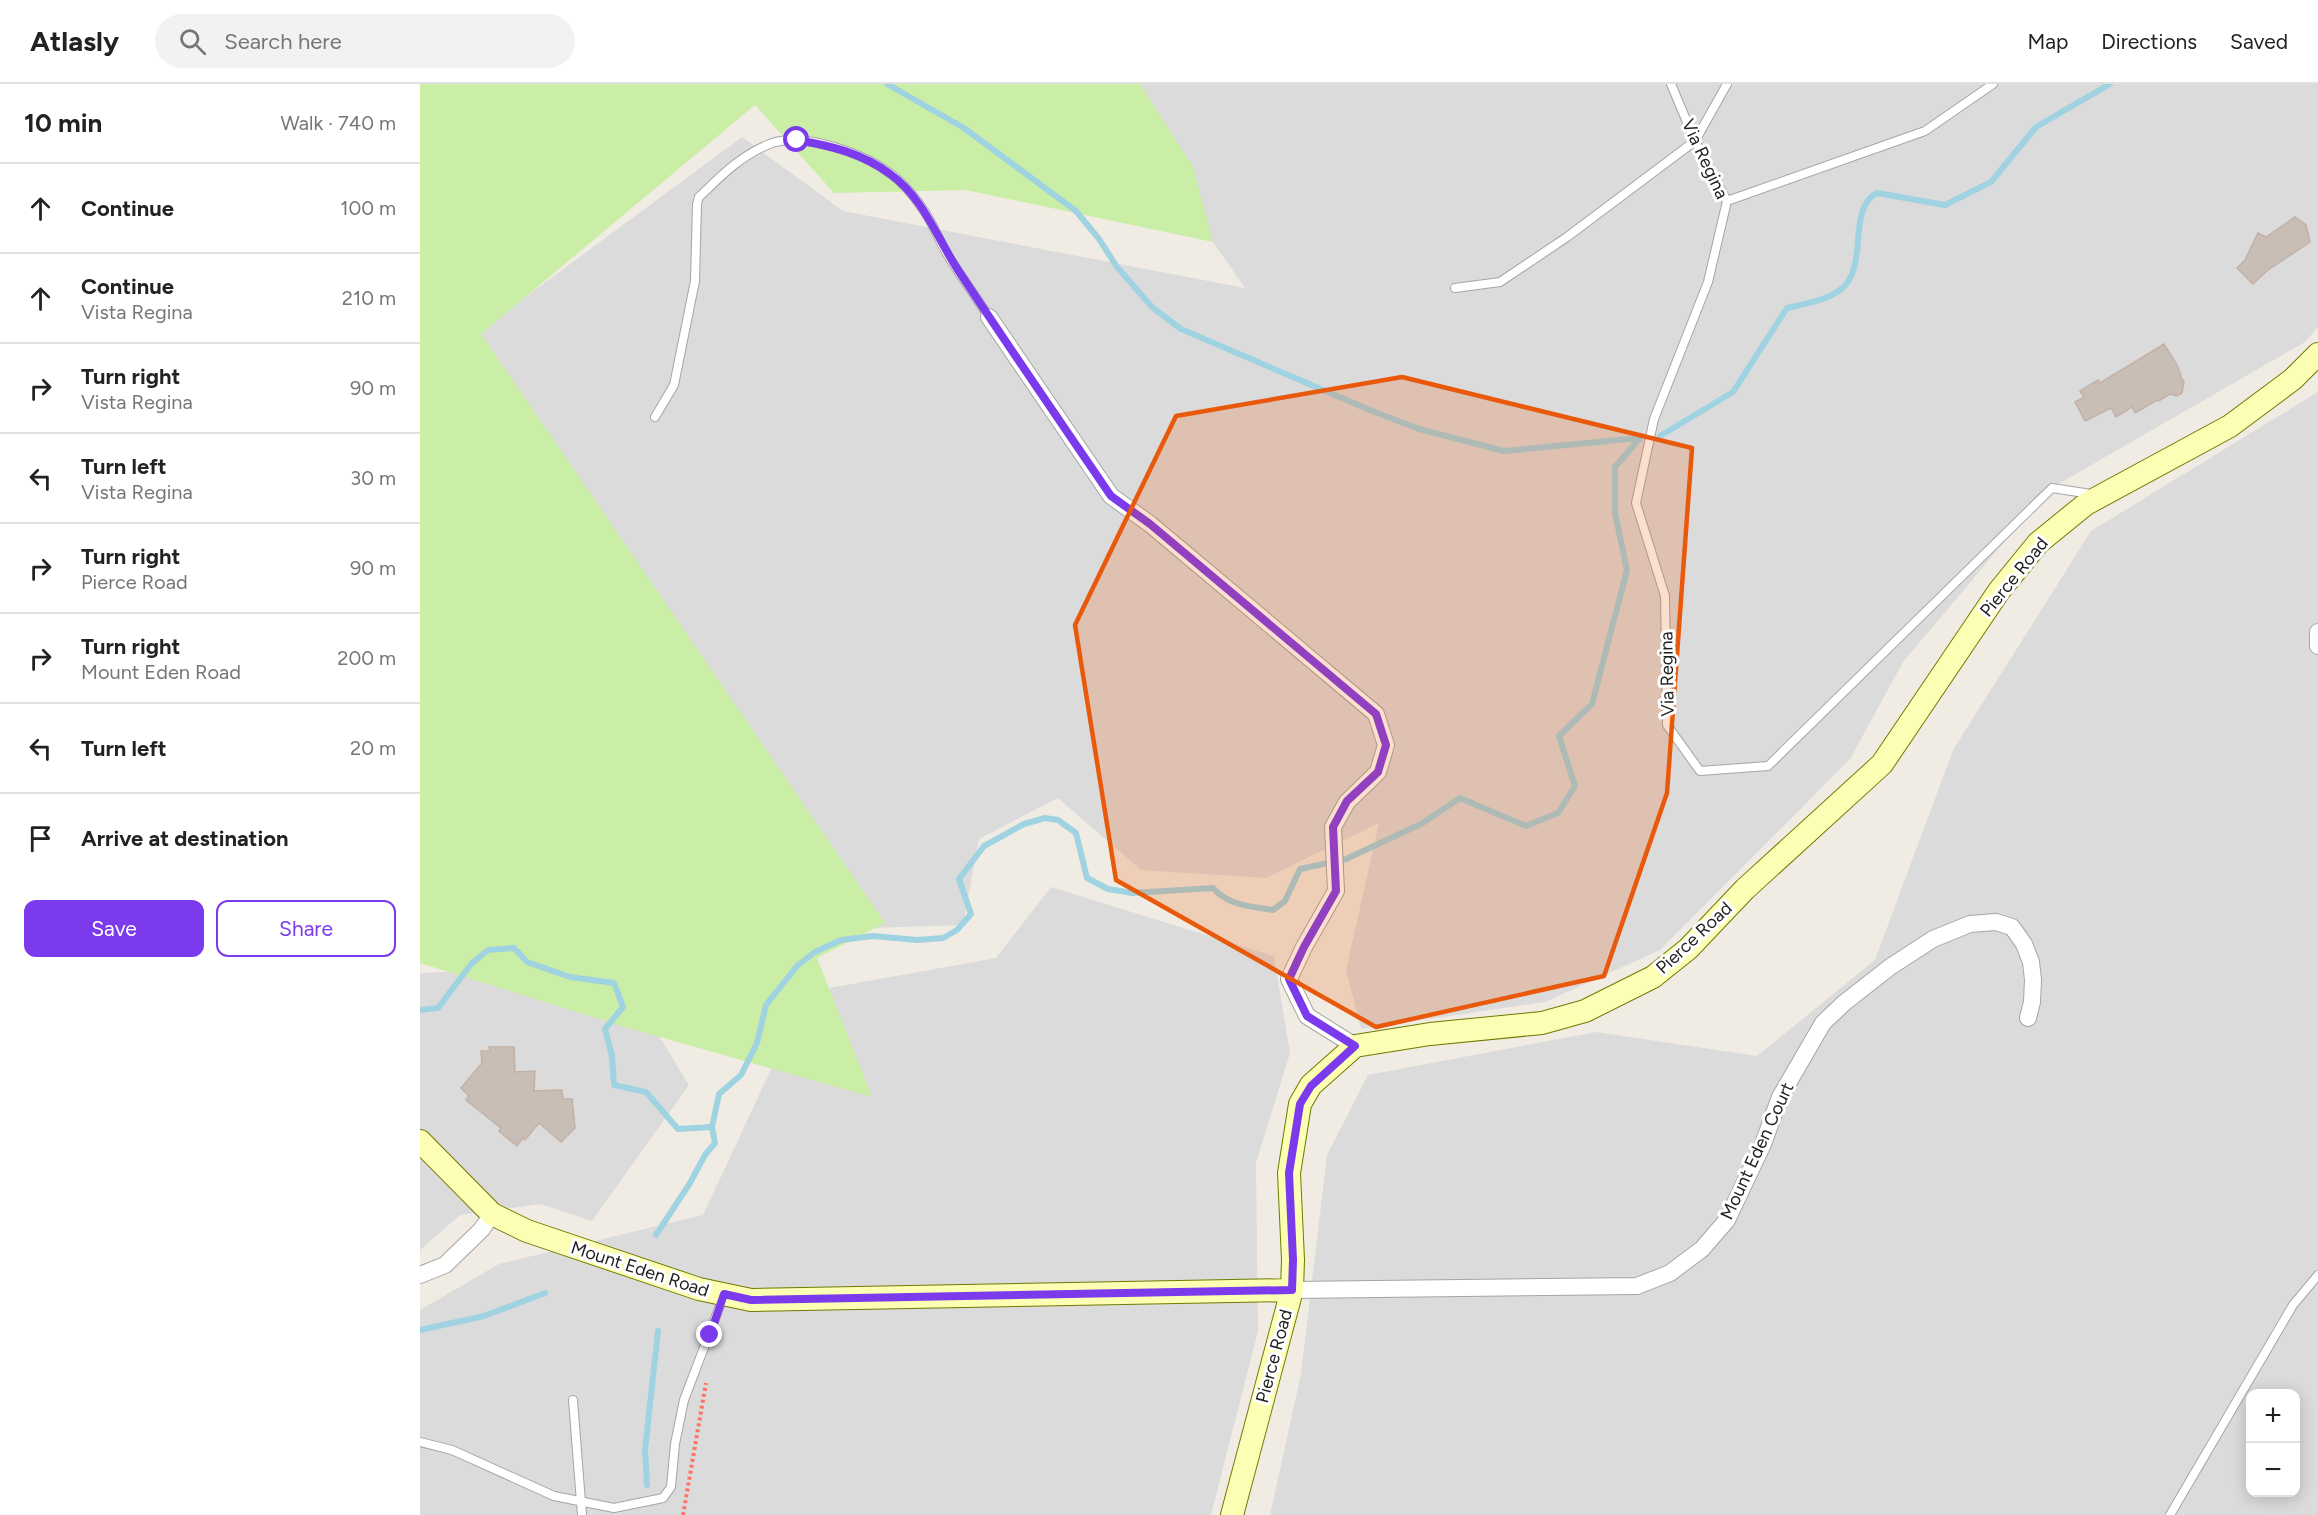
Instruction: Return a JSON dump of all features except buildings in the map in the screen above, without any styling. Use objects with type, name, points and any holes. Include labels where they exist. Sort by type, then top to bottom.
[{"type":"street","points":[[989,316],[1111,496],[1150,524],[1376,714],[1386,745],[1378,772],[1347,801],[1333,827],[1336,891],[1304,947],[1289,979],[1307,1016],[1355,1046]]},
{"type":"street","name":"Pierce Road","points":[[1232,1515],[1292,1290],[1289,1173],[1300,1104],[1311,1086],[1355,1046],[1430,1034],[1542,1023],[1585,1011],[1653,977],[1688,949],[1745,890],[1882,764],[1999,591],[2038,543],[2086,504],[2230,426],[2293,379],[2318,354]]},
{"type":"street","points":[[2318,632],[2318,646]]},
{"type":"street","name":"Mount Eden Court","points":[[1292,1290],[1637,1286],[1670,1273],[1702,1249],[1727,1220],[1763,1144],[1780,1097],[1822,1023],[1890,967],[1933,939],[1970,924],[1996,922],[2012,927],[2025,944],[2031,962],[2033,991],[2028,1018]]},
{"type":"street","name":"Mount Eden Road","points":[[420,1141],[492,1214],[527,1231],[588,1254],[699,1289],[751,1300],[1292,1290]]},
{"type":"street","points":[[420,1275],[445,1266],[482,1229],[492,1214]]},
{"type":"lane","name":"Via Regina","points":[[1671,84],[1695,141],[1728,201],[1708,282],[1654,419],[1636,503],[1665,596],[1667,725],[1700,771],[1768,765],[2052,488],[2101,496]]},
{"type":"lane","points":[[1455,288],[1500,282],[1567,237],[1695,141],[1727,84]]},
{"type":"lane","points":[[1728,201],[1925,131],[1994,84]]},
{"type":"lane","points":[[654,417],[674,386],[694,282],[699,197],[736,161],[780,140],[797,140],[836,147],[863,158],[892,175],[922,207],[946,252],[989,316]]},
{"type":"lane","points":[[2170,1515],[2293,1305],[2318,1275]]},
{"type":"lane","points":[[420,1442],[452,1450],[554,1496],[614,1508],[663,1498],[671,1486],[675,1444],[684,1400],[724,1294]]},
{"type":"lane","points":[[573,1400],[582,1515]]},
{"type":"path","points":[[683,1515],[707,1378]]},
{"type":"highlighted area","points":[[1402,377],[1692,448],[1667,793],[1604,976],[1376,1027],[1116,880],[1075,625],[1176,416]]},
{"type":"shaded area","points":[[1102,84],[2318,84],[2318,327],[2305,342],[2048,490],[1903,662],[1850,759],[1660,950],[1545,1002],[1361,1029],[1346,970],[1379,823],[1266,878],[1141,870],[1058,798],[979,839],[963,925],[838,929],[443,358],[742,137],[843,211],[1245,288]]},
{"type":"shaded area","points":[[2318,392],[2318,1515],[1270,1515],[1301,1374],[1327,1155],[1368,1075],[1596,1032],[1757,1056],[1875,960],[1953,750],[2091,531]]},
{"type":"shaded area","points":[[1051,887],[1274,956],[1290,1053],[1256,1163],[1258,1331],[1211,1515],[420,1515],[420,1310],[499,1264],[703,1215],[807,992],[996,958]]},
{"type":"shaded area","points":[[544,969],[643,1010],[689,1085],[592,1221],[540,1204],[460,1215],[420,1250],[420,973]]},
{"type":"green space","points":[[420,84],[1140,84],[1193,167],[1213,242],[966,190],[834,193],[755,105],[481,334],[885,923],[817,958],[872,1097],[625,1027],[420,963]]},
{"type":"waterway","points":[[887,84],[964,128],[1076,211],[1099,239],[1117,267],[1153,308],[1181,329],[1419,429],[1504,451],[1640,438]]},
{"type":"waterway","points":[[1660,436],[1733,392],[1787,308],[1828,297],[1840,290],[1849,280],[1857,254],[1862,212],[1868,201],[1877,193],[1945,205],[1991,182],[2036,127],[2110,84]]},
{"type":"waterway","points":[[420,1010],[438,1008],[472,963],[488,950],[514,948],[527,962],[570,977],[614,983],[623,1007],[605,1029],[612,1056],[614,1085],[646,1092],[678,1129],[712,1127],[719,1094],[741,1075],[757,1043],[766,1005],[797,966],[815,952],[841,940],[873,936],[917,940],[943,938],[957,930],[971,914],[959,879],[984,846],[1024,824],[1045,818],[1058,820],[1076,833],[1087,878],[1108,889],[1132,893],[1213,888],[1233,902],[1273,910],[1285,901],[1300,869],[1346,859],[1421,824],[1460,798],[1526,826],[1558,813],[1575,786],[1559,736],[1592,704],[1627,570],[1615,513],[1615,467],[1640,438]]},
{"type":"waterway","points":[[656,1235],[690,1183],[705,1155],[715,1143],[712,1127]]},
{"type":"waterway","points":[[420,1330],[484,1316],[545,1293]]},
{"type":"waterway","points":[[647,1485],[645,1450],[658,1331]]},
{"type":"route","points":[[710,1335],[724,1294],[751,1300],[1292,1290],[1289,1173],[1300,1104],[1311,1086],[1355,1046],[1307,1016],[1289,979],[1304,947],[1336,891],[1333,827],[1347,801],[1378,772],[1386,745],[1376,714],[1150,524],[1111,496],[946,252],[922,207],[892,175],[863,158],[836,147],[797,140]]}]
